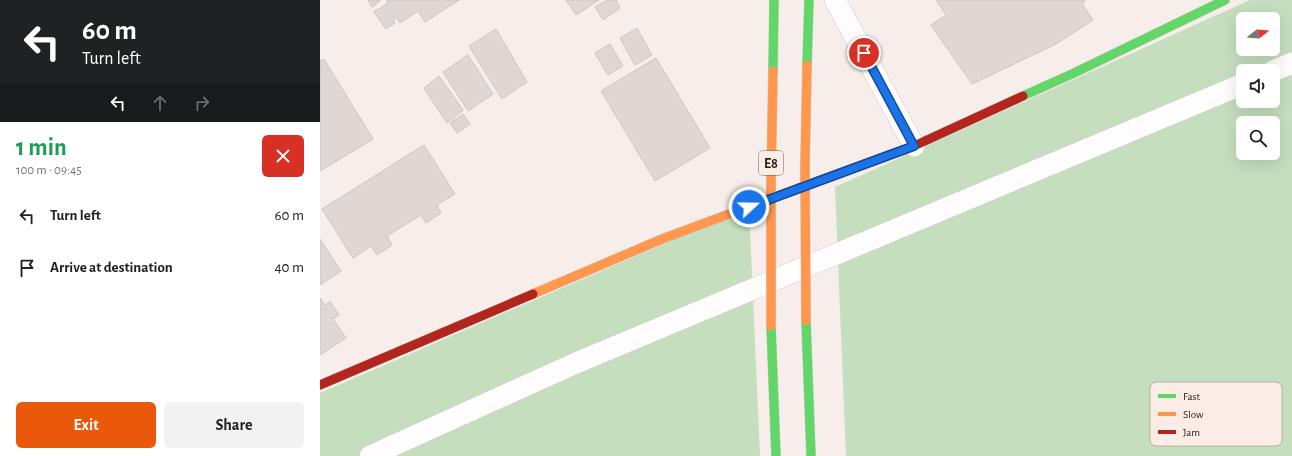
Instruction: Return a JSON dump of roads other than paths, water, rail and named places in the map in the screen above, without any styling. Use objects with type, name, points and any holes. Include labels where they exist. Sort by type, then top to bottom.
[{"type":"main road","name":"E8","points":[[774,0],[771,180],[771,326],[776,456]]},
{"type":"main road","points":[[809,0],[806,181],[806,321],[811,456]]},
{"type":"main road","points":[[320,385],[662,239],[914,146],[1074,73],[1224,0]]},
{"type":"street","points":[[835,0],[914,146]]},
{"type":"street","points":[[1280,68],[1292,63]]},
{"type":"street","points":[[370,456],[576,363],[1236,87]]}]
